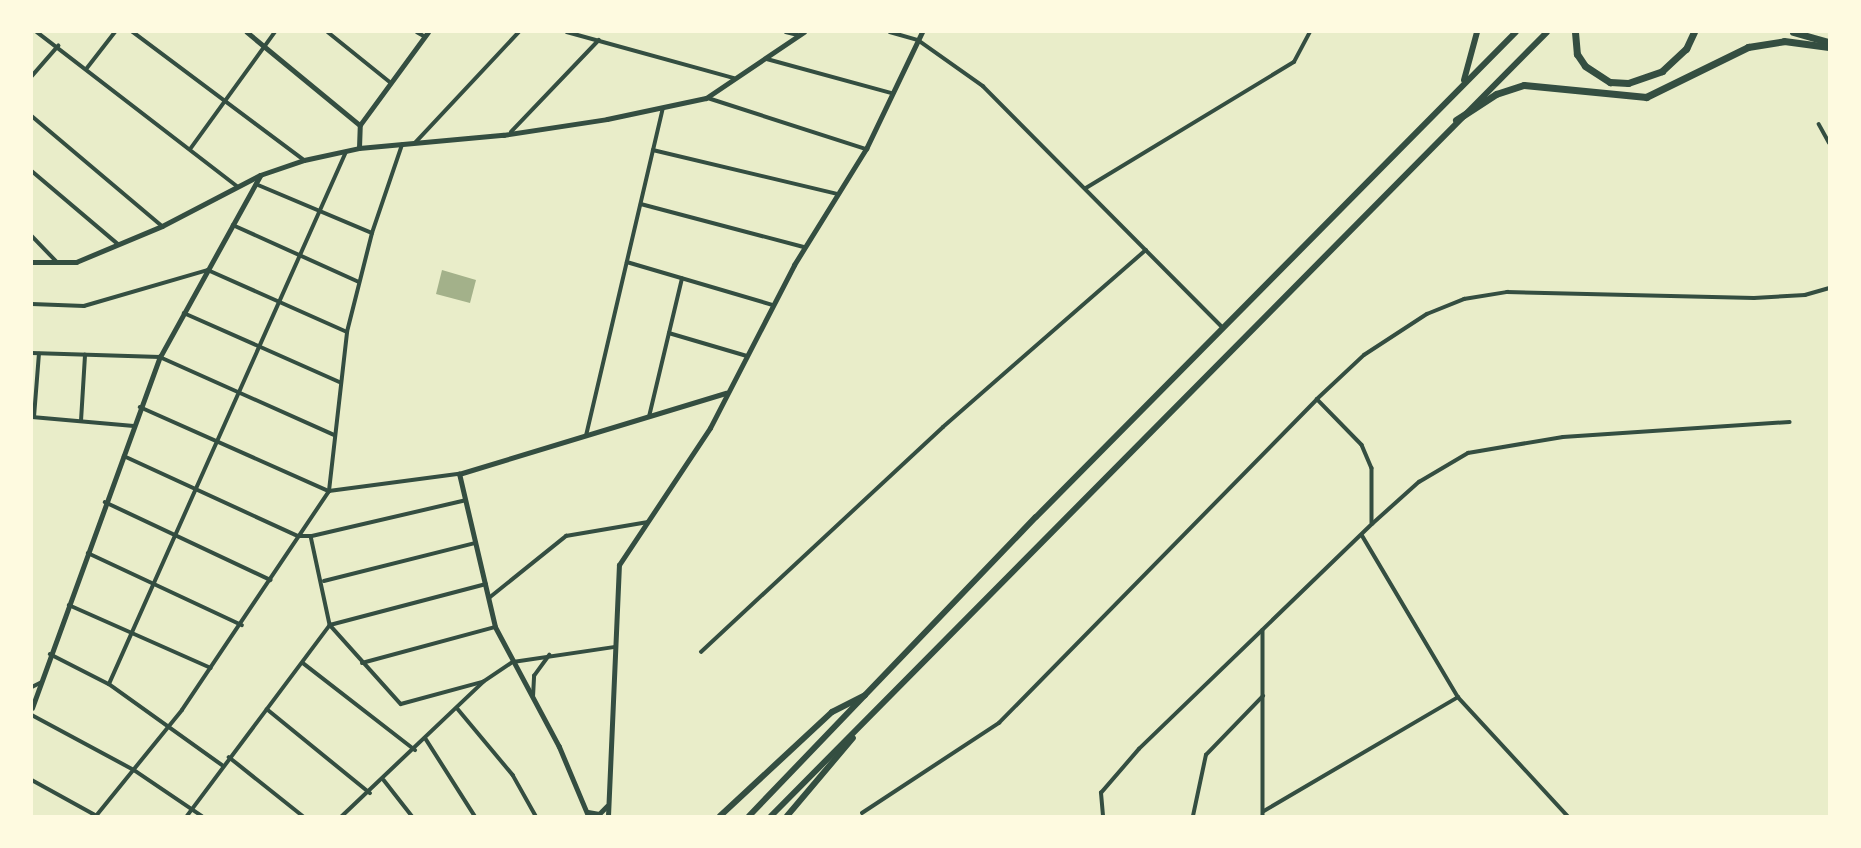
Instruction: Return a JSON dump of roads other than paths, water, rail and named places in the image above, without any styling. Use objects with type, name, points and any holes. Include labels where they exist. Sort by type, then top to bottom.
[{"type":"highway","points":[[1464,82],[1477,32]]},
{"type":"highway","points":[[749,817],[1464,82],[1516,32]]},
{"type":"highway","points":[[771,817],[1456,120],[1547,32]]},
{"type":"highway","points":[[1575,32],[1577,54],[1584,66],[1610,82],[1628,83],[1662,71],[1686,49],[1694,32]]},
{"type":"highway","points":[[1793,32],[1829,44]]},
{"type":"highway","points":[[1456,120],[1496,94],[1524,85],[1646,97],[1748,47],[1784,41],[1829,44]]},
{"type":"highway","points":[[720,817],[832,712],[870,692]]},
{"type":"highway","points":[[787,817],[874,712]]},
{"type":"main road","points":[[32,262],[76,262],[162,226],[260,176],[304,160],[359,148],[510,134],[662,111],[706,98],[767,59],[801,33]]},
{"type":"street","points":[[37,32],[239,187]]},
{"type":"street","points":[[87,68],[115,32]]},
{"type":"street","points":[[133,32],[226,98],[304,160]]},
{"type":"street","points":[[247,32],[360,125]]},
{"type":"street","points":[[191,148],[275,32]]},
{"type":"street","points":[[328,32],[390,82]]},
{"type":"street","points":[[359,148],[360,125],[426,34],[417,32]]},
{"type":"street","points":[[414,144],[519,32]]},
{"type":"street","points":[[567,32],[736,78]]},
{"type":"street","points":[[786,32],[801,33]]},
{"type":"street","points":[[890,32],[918,40],[983,86],[1225,329]]},
{"type":"street","points":[[608,817],[619,565],[710,428],[805,247],[866,149],[922,32]]},
{"type":"street","points":[[1085,189],[1294,62],[1310,32]]},
{"type":"street","points":[[510,134],[599,40]]},
{"type":"street","points":[[32,76],[58,46]]},
{"type":"street","points":[[767,59],[891,93]]},
{"type":"street","points":[[706,98],[866,149]]},
{"type":"street","points":[[585,437],[662,111]]},
{"type":"street","points":[[32,116],[162,226]]},
{"type":"street","points":[[1819,124],[1829,142]]},
{"type":"street","points":[[32,780],[97,816],[167,728],[242,625],[329,491],[347,332],[372,233],[402,145]]},
{"type":"street","points":[[109,684],[346,150]]},
{"type":"street","points":[[653,150],[837,194]]},
{"type":"street","points":[[32,171],[120,245]]},
{"type":"street","points":[[32,708],[160,357],[260,176]]},
{"type":"street","points":[[256,184],[372,233]]},
{"type":"street","points":[[641,204],[805,247]]},
{"type":"street","points":[[233,225],[359,282]]},
{"type":"street","points":[[32,236],[58,262]]},
{"type":"street","points":[[701,652],[943,427],[1146,250]]},
{"type":"street","points":[[628,262],[774,305]]},
{"type":"street","points":[[32,304],[85,306],[208,270],[347,332]]},
{"type":"street","points":[[649,417],[682,278]]},
{"type":"street","points":[[862,813],[999,723],[1317,399],[1364,355],[1427,314],[1464,299],[1507,292],[1754,298],[1805,295],[1829,288]]},
{"type":"street","points":[[184,313],[257,348],[340,382]]},
{"type":"street","points":[[669,333],[748,356]]},
{"type":"street","points":[[32,353],[160,357],[334,435]]},
{"type":"street","points":[[39,354],[33,417],[134,426]]},
{"type":"street","points":[[81,421],[85,355]]},
{"type":"street","points":[[141,407],[329,491],[459,474],[727,392]]},
{"type":"street","points":[[1317,399],[1362,445],[1372,468],[1371,524]]},
{"type":"street","points":[[1103,817],[1101,793],[1109,779],[1371,524],[1419,482],[1481,450],[1563,437],[1790,422]]},
{"type":"street","points":[[122,456],[298,536],[311,536],[463,501]]},
{"type":"street","points":[[459,474],[463,501],[495,627],[533,698],[587,814],[599,814],[608,806]]},
{"type":"street","points":[[105,502],[271,580]]},
{"type":"street","points":[[489,598],[566,536],[648,522]]},
{"type":"street","points":[[1362,534],[1458,697],[1568,817]]},
{"type":"street","points":[[311,536],[323,581],[330,625],[401,704],[483,682]]},
{"type":"street","points":[[323,581],[475,543]]},
{"type":"street","points":[[87,553],[242,625]]},
{"type":"street","points":[[187,817],[222,765],[330,625],[486,584]]},
{"type":"street","points":[[68,605],[211,668]]},
{"type":"street","points":[[362,663],[495,627]]},
{"type":"street","points":[[1263,630],[1264,814]]},
{"type":"street","points":[[342,816],[384,780],[483,682],[513,662],[551,653],[615,647]]},
{"type":"street","points":[[533,698],[534,676],[551,653]]},
{"type":"street","points":[[50,654],[109,684],[222,765]]},
{"type":"street","points":[[302,663],[415,750]]},
{"type":"street","points":[[32,687],[40,684]]},
{"type":"street","points":[[1193,817],[1206,755],[1263,695]]},
{"type":"street","points":[[1264,814],[1458,697]]},
{"type":"street","points":[[267,709],[370,793]]},
{"type":"street","points":[[457,709],[513,775],[536,817]]},
{"type":"street","points":[[32,715],[134,770],[202,817]]},
{"type":"street","points":[[426,739],[475,817]]},
{"type":"street","points":[[229,757],[303,817]]},
{"type":"street","points":[[384,780],[412,817]]}]
